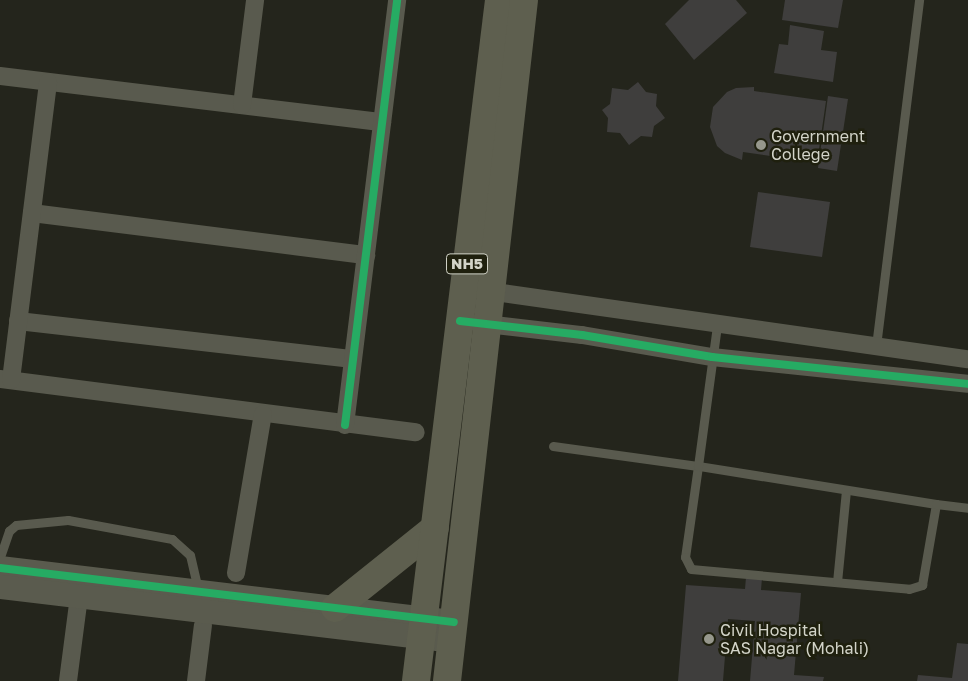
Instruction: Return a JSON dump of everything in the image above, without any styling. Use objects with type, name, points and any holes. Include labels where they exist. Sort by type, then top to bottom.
[{"type":"highway","name":"NH5","points":[[416,681],[499,0]]},
{"type":"highway","name":"NH5","points":[[447,681],[524,0]]},
{"type":"highway","points":[[335,608],[435,528]]},
{"type":"street","points":[[242,105],[255,0]]},
{"type":"street","points":[[345,425],[397,0]]},
{"type":"street","points":[[0,76],[382,122]]},
{"type":"street","points":[[48,82],[18,320],[5,379],[345,425],[416,432]]},
{"type":"street","points":[[32,213],[366,255]]},
{"type":"street","points":[[464,288],[716,326],[968,359]]},
{"type":"street","points":[[18,320],[353,359]]},
{"type":"street","points":[[460,321],[582,335],[712,358],[874,372],[968,384]]},
{"type":"street","points":[[874,372],[876,346]]},
{"type":"street","points":[[236,573],[263,414]]},
{"type":"street","points":[[0,568],[335,608],[422,628]]},
{"type":"street","points":[[0,587],[453,632]]},
{"type":"street","points":[[68,681],[79,596]]},
{"type":"street","points":[[196,681],[203,625]]},
{"type":"lane","points":[[876,346],[919,0]]},
{"type":"lane","points":[[716,326],[685,557],[688,566],[909,589],[922,585],[936,504]]},
{"type":"lane","points":[[553,446],[698,466],[968,508]]},
{"type":"lane","points":[[836,582],[846,490]]},
{"type":"lane","points":[[0,557],[10,531],[16,525],[24,522],[78,522],[172,539],[190,555],[199,592]]},
{"type":"building","points":[[689,0],[736,0],[747,13],[694,60],[665,24]]},
{"type":"building","points":[[785,0],[843,0],[838,28],[782,20]]},
{"type":"building","points":[[790,25],[824,31],[821,50],[837,52],[833,82],[774,73],[779,44],[788,45]]},
{"type":"building","points":[[638,82],[646,92],[657,94],[656,106],[665,118],[654,126],[652,137],[641,136],[629,145],[620,133],[607,132],[608,118],[602,110],[610,104],[612,88],[628,90]]},
{"type":"building","points":[[754,87],[754,91],[826,101],[817,163],[743,152],[742,160],[725,153],[717,146],[710,127],[713,107],[727,92],[736,88]]},
{"type":"building","points":[[828,96],[848,99],[837,171],[818,168]]},
{"type":"building","points":[[758,192],[830,202],[822,257],[750,247]]},
{"type":"building","points":[[746,577],[762,578],[761,590],[801,593],[794,675],[824,677],[823,681],[750,681],[755,621],[728,619],[723,681],[678,681],[686,585],[745,589]]},
{"type":"building","points":[[957,643],[968,644],[968,681],[917,681],[918,675],[952,678]]},
{"type":"cycle path","points":[[345,425],[397,0]]},
{"type":"cycle path","points":[[460,321],[582,335],[712,357],[968,384]]},
{"type":"cycle path","points":[[0,568],[454,622]]},
{"type":"place","name":"Government College","points":[[761,145]]},
{"type":"place","name":"Civil Hospital SAS Nagar (Mohali)","points":[[709,639]]}]
